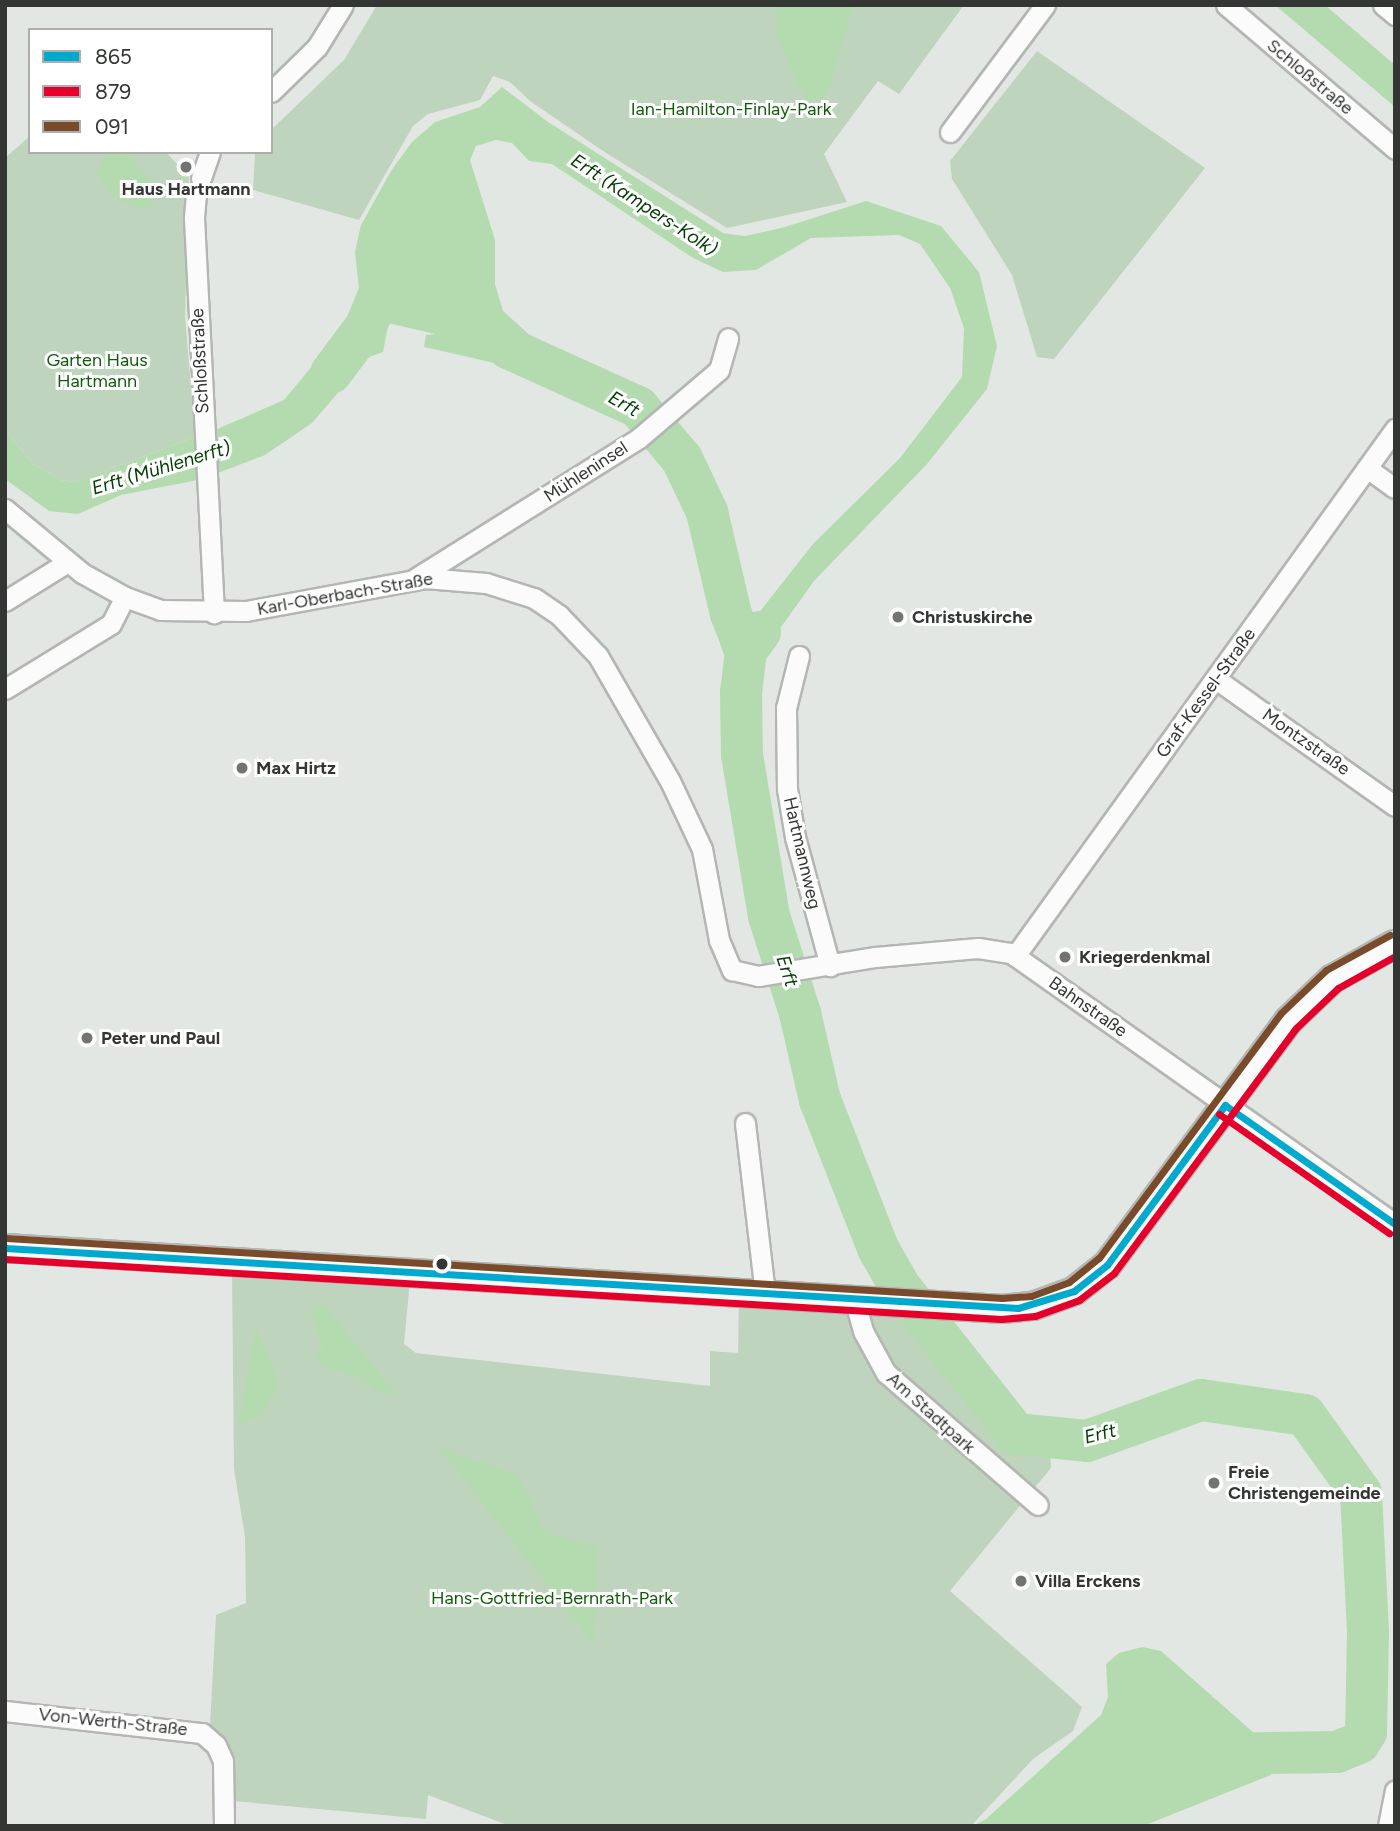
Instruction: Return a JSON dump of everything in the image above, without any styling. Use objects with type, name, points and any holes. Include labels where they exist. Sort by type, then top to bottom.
[{"type":"main road","points":[[5,1248],[951,1306],[1033,1306],[1087,1283],[1117,1254],[1288,1021],[1317,992],[1346,969],[1395,944]]},
{"type":"street","points":[[273,90],[317,47],[343,5]]},
{"type":"street","points":[[950,132],[1045,5]]},
{"type":"street","name":"Schloßstraße","points":[[1226,5],[1395,149]]},
{"type":"street","points":[[1383,5],[1395,15]]},
{"type":"street","name":"Schloßstraße","points":[[209,154],[199,186],[194,219],[214,613]]},
{"type":"street","name":"Mühleninsel","points":[[416,578],[639,438],[719,370],[727,338]]},
{"type":"street","name":"Graf-Kessel-Straße","points":[[1015,956],[1395,429]]},
{"type":"street","points":[[1367,468],[1395,488]]},
{"type":"street","name":"Karl-Oberbach-Straße","points":[[5,509],[66,563],[125,597],[160,610],[214,613],[416,578],[457,579],[511,589],[550,608],[590,645],[626,700],[697,836],[719,940],[732,970]]},
{"type":"street","points":[[5,601],[66,563]]},
{"type":"street","points":[[5,689],[111,624],[125,597]]},
{"type":"street","name":"Hartmannweg","points":[[799,656],[786,708],[787,789],[823,967]]},
{"type":"street","name":"Montzstraße","points":[[1216,678],[1395,806]]},
{"type":"street","name":"Bahnstraße","points":[[732,970],[762,976],[875,957],[978,948],[1015,956],[1395,1224]]},
{"type":"street","points":[[745,1123],[765,1293]]},
{"type":"street","name":"Am Stadtpark","points":[[854,1299],[870,1346],[892,1379],[1038,1505]]},
{"type":"street","name":"Von-Werth-Straße","points":[[5,1711],[185,1728],[216,1745],[226,1774],[224,1826]]},
{"type":"street","points":[[1388,1826],[1395,1791]]},
{"type":"green space","name":"Ian-Hamilton-Finlay-Park","points":[[377,5],[964,5],[899,94],[878,81],[824,154],[847,202],[727,228],[606,153],[530,101],[510,82],[493,76],[480,100],[428,114],[413,126],[359,220],[253,190],[255,154],[273,154],[273,128],[344,60]]},
{"type":"green space","points":[[1037,51],[1205,168],[1054,359],[1037,357],[1012,275],[952,179],[950,161]]},
{"type":"green space","name":"Garten Haus Hartmann","points":[[28,138],[28,154],[168,154],[189,177],[185,316],[195,437],[76,482],[60,480],[33,464],[5,430],[5,158]]},
{"type":"green space","name":"Hans-Gottfried-Bernrath-Park","points":[[232,1271],[410,1280],[404,1344],[416,1353],[710,1386],[710,1351],[738,1353],[739,1300],[920,1310],[1014,1434],[1049,1437],[1051,1468],[950,1591],[1082,1707],[1073,1731],[1033,1759],[971,1826],[510,1826],[428,1795],[426,1819],[223,1800],[209,1743],[216,1615],[246,1603],[245,1537],[234,1469]]},
{"type":"water","points":[[853,5],[829,90],[823,98],[805,99],[776,35],[776,7]]},
{"type":"water","points":[[1275,5],[1325,5],[1395,65],[1395,107]]},
{"type":"water","name":"Erft (Kampers-Kolk)","points":[[502,87],[548,122],[723,233],[745,236],[785,227],[866,201],[941,226],[979,272],[997,346],[987,389],[927,464],[814,581],[766,648],[758,683],[735,685],[720,644],[750,624],[813,544],[900,458],[962,377],[964,328],[950,288],[920,244],[899,235],[811,238],[756,270],[723,272],[693,258],[552,164],[529,161],[512,143],[496,140],[476,146],[470,160],[495,240],[495,284],[503,311],[543,347],[541,359],[526,370],[424,347],[426,335],[435,334],[349,314],[359,289],[355,252],[361,225],[391,171],[412,142],[435,122],[480,107]]},
{"type":"water","points":[[107,154],[128,154],[150,178],[152,204],[142,209],[115,200],[96,170]]},
{"type":"water","points":[[348,323],[387,331],[383,352],[369,357],[312,423],[265,455],[218,473],[215,430],[284,400]]},
{"type":"water","points":[[5,430],[33,464],[60,480],[76,482],[195,437],[198,480],[121,495],[78,514],[49,511],[5,479]]},
{"type":"water","points":[[324,1305],[397,1394],[378,1393],[354,1376],[320,1364],[315,1353],[323,1348],[311,1314]]},
{"type":"water","points":[[256,1325],[279,1386],[263,1414],[239,1423]]},
{"type":"water","points":[[439,1448],[519,1476],[546,1534],[597,1546],[595,1646]]},
{"type":"water","points":[[1142,1647],[1161,1651],[1263,1741],[1271,1775],[1143,1826],[973,1826],[986,1819],[1101,1715],[1108,1697],[1106,1664],[1119,1653]]},
{"type":"waterway","name":"Erft (Mühlenerft)","points":[[331,373],[366,326],[391,265]]},
{"type":"waterway","name":"Erft","points":[[490,331],[508,348],[638,407],[682,459],[707,512],[731,614],[746,651]]},
{"type":"waterway","name":"Erft","points":[[760,632],[746,651],[741,693],[742,755],[769,916],[800,1013],[820,1100],[878,1248],[900,1287],[1016,1434],[1087,1441],[1201,1400],[1305,1415],[1361,1493],[1368,1631],[1366,1732],[1359,1743],[1337,1752],[1209,1754]]},
{"type":"transit line","name":"091","points":[[6,1238],[1002,1298],[1031,1296],[1069,1282],[1099,1258],[1281,1013],[1326,970],[1390,935]]},
{"type":"transit line","name":"879","points":[[5,1259],[1001,1319],[1035,1316],[1079,1300],[1114,1273],[1296,1028],[1338,988],[1395,956]]},
{"type":"transit line","name":"865","points":[[1225,1105],[1395,1224]]},
{"type":"transit line","name":"865","points":[[5,1248],[1018,1308],[1074,1291],[1107,1265],[1225,1105]]},
{"type":"transit line","name":"879","points":[[1219,1114],[1389,1233]]},
{"type":"place","name":"Haus Hartmann","points":[[186,167]]},
{"type":"place","name":"Christuskirche","points":[[898,617]]},
{"type":"place","name":"Max Hirtz","points":[[242,768]]},
{"type":"place","name":"Kriegerdenkmal","points":[[1065,957]]},
{"type":"place","name":"Peter und Paul","points":[[87,1038]]},
{"type":"place","name":"Freie Christengemeinde","points":[[1214,1483]]},
{"type":"place","name":"Villa Erckens","points":[[1021,1581]]}]
